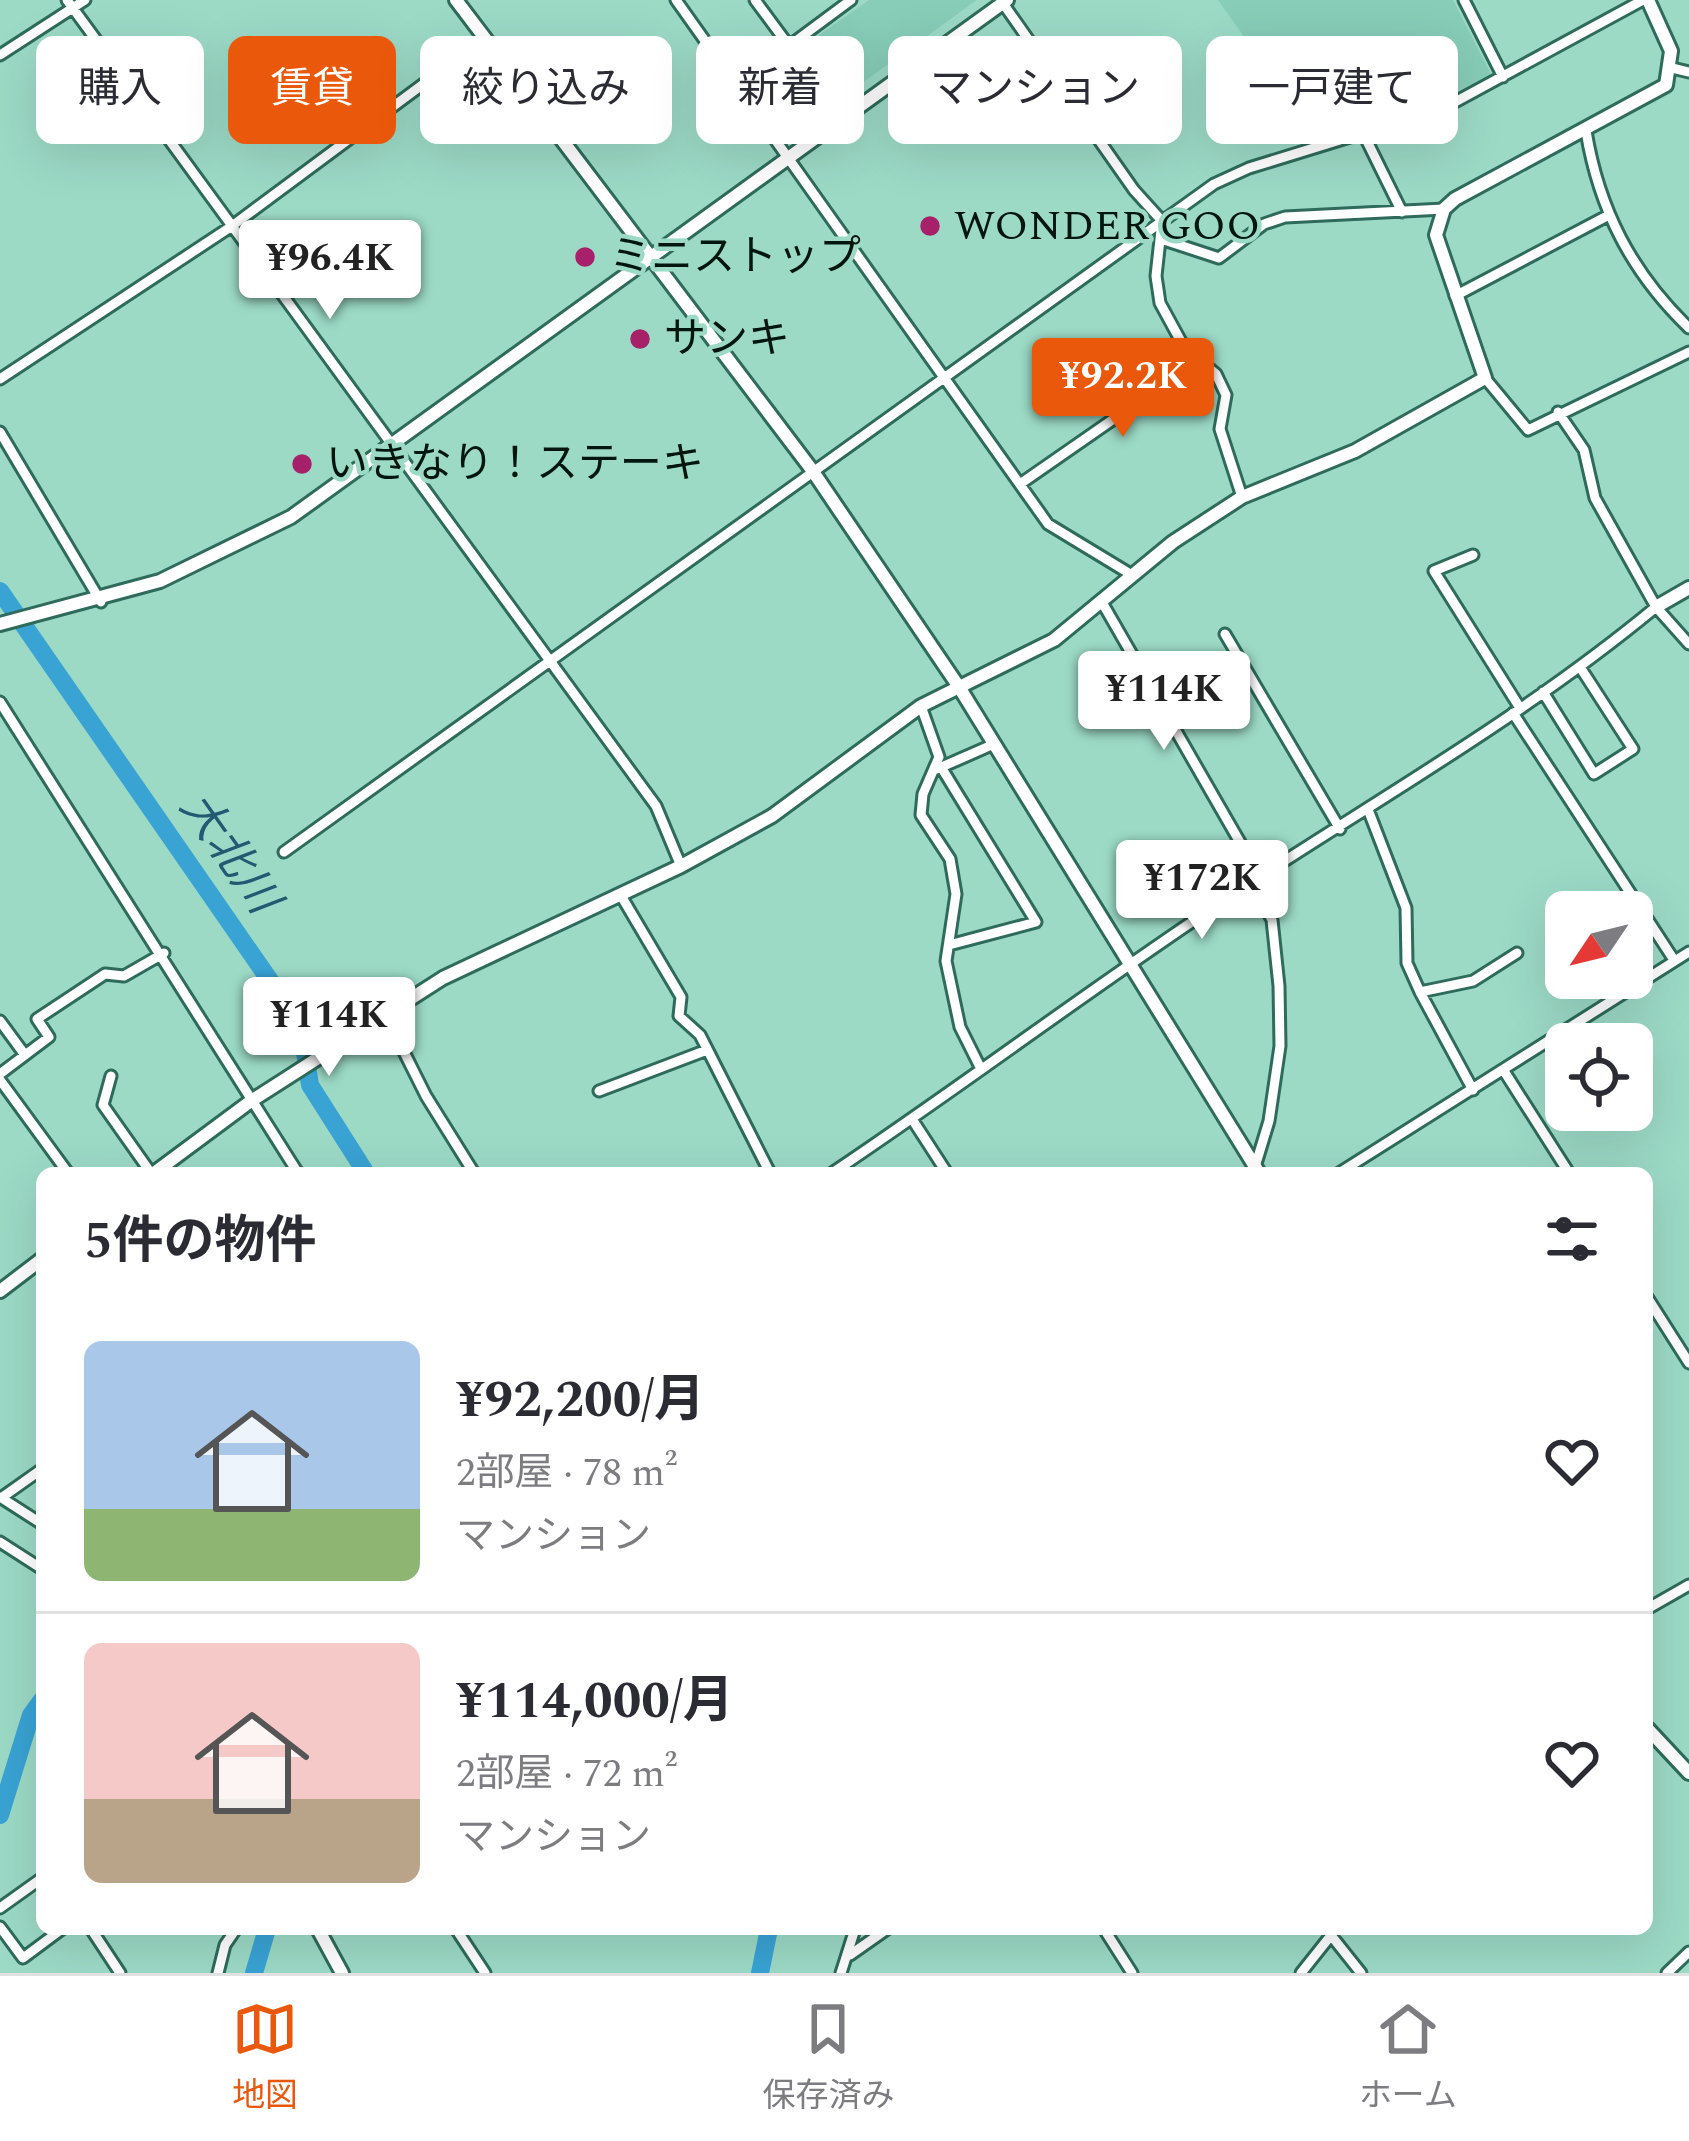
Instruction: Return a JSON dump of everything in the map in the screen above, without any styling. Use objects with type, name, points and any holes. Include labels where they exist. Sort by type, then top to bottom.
[{"type":"street","points":[[0,55],[70,4],[85,0]]},
{"type":"street","points":[[456,0],[482,36]]},
{"type":"street","points":[[676,0],[1048,524],[1132,575]]},
{"type":"street","points":[[754,0],[781,36]]},
{"type":"street","points":[[802,36],[851,0]]},
{"type":"street","points":[[1464,0],[1502,77]]},
{"type":"street","points":[[1163,240],[1219,258],[1264,224],[1312,211],[1444,209],[1653,96],[1672,68],[1671,51],[1645,0],[1458,101]]},
{"type":"street","points":[[864,103],[1004,1],[1134,190],[1162,221],[1156,276],[1160,303],[1184,346],[1200,358],[1226,394],[1220,429],[1242,497]]},
{"type":"street","points":[[70,4],[656,806],[681,866]]},
{"type":"street","points":[[1672,68],[1689,72]]},
{"type":"street","points":[[0,379],[232,226],[420,86]]},
{"type":"street","points":[[1586,131],[1609,215],[1650,290],[1689,328]]},
{"type":"street","points":[[563,144],[812,470],[959,687],[1255,1167]]},
{"type":"street","points":[[0,624],[97,602],[232,550],[393,445],[808,144]]},
{"type":"street","points":[[284,852],[1214,184],[1327,144]]},
{"type":"street","points":[[1368,144],[1402,212]]},
{"type":"street","points":[[1444,209],[1436,235],[1485,378],[1528,430],[1689,352]]},
{"type":"street","points":[[1455,296],[1609,215]]},
{"type":"street","points":[[1020,484],[1200,358]]},
{"type":"street","points":[[160,1167],[254,1098],[443,978],[681,866],[772,816],[921,706],[1054,640],[1132,575],[1242,497],[1355,451],[1485,378]]},
{"type":"street","points":[[1558,412],[1584,450],[1595,498],[1656,607],[1689,644]]},
{"type":"street","points":[[0,432],[97,602]]},
{"type":"street","points":[[1473,556],[1434,571],[1674,960]]},
{"type":"street","points":[[841,1167],[1129,963],[1369,812],[1689,587]]},
{"type":"street","points":[[1102,604],[1246,851],[1252,882],[1272,920],[1280,1046],[1258,1167]]},
{"type":"street","points":[[1225,634],[1340,829]]},
{"type":"street","points":[[1543,692],[1594,774],[1633,749],[1580,667]]},
{"type":"street","points":[[0,702],[164,953],[294,1167]]},
{"type":"street","points":[[921,706],[939,757],[921,814],[950,859],[956,894],[946,961],[960,1027],[980,1066]]},
{"type":"street","points":[[936,769],[994,744]]},
{"type":"street","points":[[936,769],[1036,922],[949,945]]},
{"type":"street","points":[[1369,812],[1406,908],[1407,963],[1423,1007],[1473,1090]]},
{"type":"street","points":[[620,894],[681,998],[679,1016],[707,1049],[767,1167]]},
{"type":"street","points":[[1350,1167],[1689,952]]},
{"type":"street","points":[[64,1167],[0,1077],[49,1037],[37,1018],[105,974],[124,976],[164,953]]},
{"type":"street","points":[[1420,992],[1473,981],[1517,953]]},
{"type":"street","points":[[381,1019],[470,1167]]},
{"type":"street","points":[[0,1021],[26,1054]]},
{"type":"street","points":[[599,1090],[707,1049]]},
{"type":"street","points":[[1504,1071],[1565,1167]]},
{"type":"street","points":[[111,1076],[103,1105],[148,1167]]},
{"type":"street","points":[[912,1119],[943,1167]]},
{"type":"street","points":[[0,1291],[36,1264]]},
{"type":"street","points":[[1653,1306],[1689,1363]]},
{"type":"street","points":[[36,1473],[1,1497],[36,1520]]},
{"type":"street","points":[[0,1542],[36,1565]]},
{"type":"street","points":[[1653,1606],[1689,1585]]},
{"type":"street","points":[[1653,1734],[1689,1773]]},
{"type":"street","points":[[0,1908],[36,1882]]},
{"type":"street","points":[[0,1927],[23,1958],[54,1935]]},
{"type":"street","points":[[95,1935],[120,1973]]},
{"type":"street","points":[[218,1973],[232,1935]]},
{"type":"street","points":[[322,1935],[342,1973]]},
{"type":"street","points":[[460,1935],[485,1973]]},
{"type":"street","points":[[841,1973],[854,1935]]},
{"type":"street","points":[[850,1955],[878,1935]]},
{"type":"street","points":[[1108,1935],[1132,1973]]},
{"type":"street","points":[[1300,1973],[1331,1935]]},
{"type":"street","points":[[1335,1935],[1360,1973]]},
{"type":"street","points":[[1667,1973],[1689,1952]]},
{"type":"shaded area","points":[[869,0],[977,0],[927,36],[888,36],[888,64],[864,82],[864,36],[818,36]]},
{"type":"shaded area","points":[[1218,0],[1453,0],[1493,78],[1458,95],[1458,36],[1244,36]]},
{"type":"waterway","name":"大北川","points":[[0,591],[291,1011],[302,1033],[310,1085],[362,1167]]},
{"type":"waterway","points":[[0,1815],[36,1708]]},
{"type":"waterway","points":[[254,1973],[265,1935]]},
{"type":"waterway","name":"大北川","points":[[760,1973],[768,1935]]},
{"type":"place","name":"WONDER GOO","points":[[930,226]]},
{"type":"place","name":"ミニストップ","points":[[585,257]]},
{"type":"place","name":"サンキ","points":[[640,339]]},
{"type":"place","name":"いきなり！ステーキ","points":[[302,464]]}]
